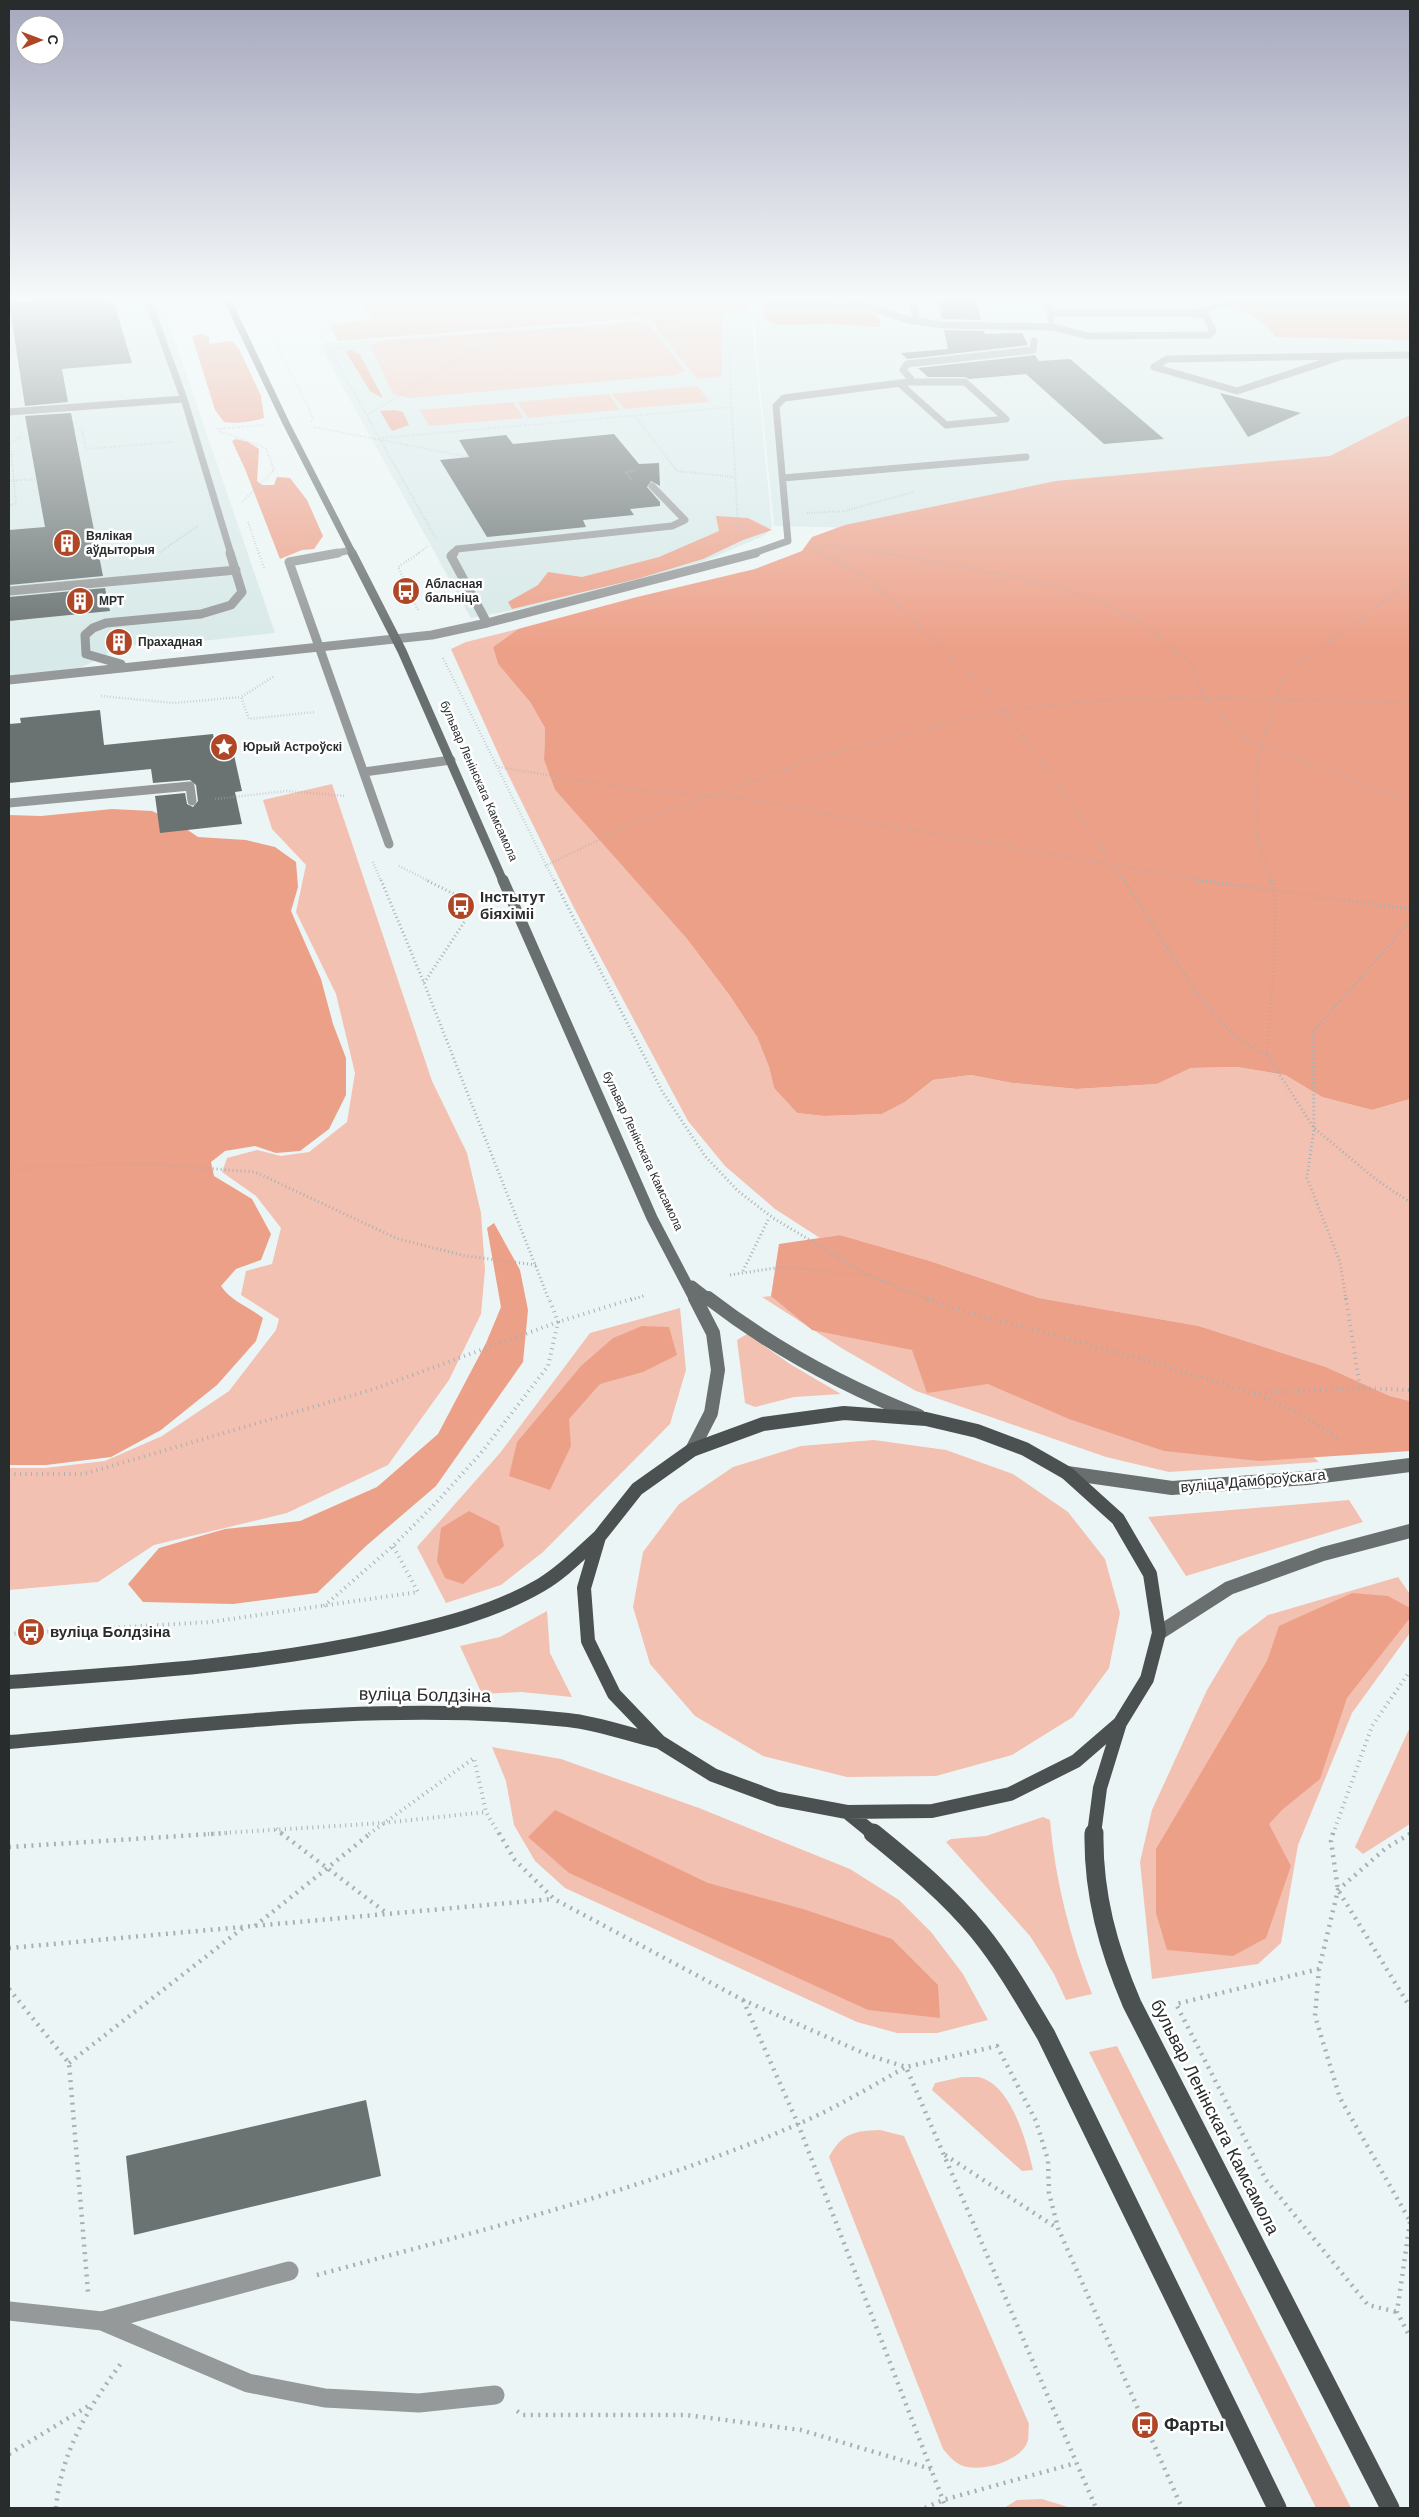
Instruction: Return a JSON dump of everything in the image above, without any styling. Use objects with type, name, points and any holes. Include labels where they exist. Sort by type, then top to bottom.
[{"type":"main road","points":[[9,1682],[278,1658],[364,1643],[430,1628],[493,1608],[542,1585],[599,1537],[637,1489],[692,1450],[763,1424],[844,1413],[926,1419],[977,1431],[1025,1449],[1067,1473],[1118,1519],[1150,1574],[1159,1633],[1147,1680],[1120,1724],[1076,1761],[1010,1794],[932,1811],[848,1812],[778,1799],[722,1779],[660,1742],[614,1694],[588,1642],[584,1588],[599,1537]]},
{"type":"main road","name":"вуліца Болдзіна","points":[[9,1742],[328,1714],[459,1713],[570,1720],[660,1742]]},
{"type":"main road","name":"бульвар Ленінскага Камсамола","points":[[1120,1724],[1098,1796],[1092,1848],[1098,1906],[1116,1966],[1139,2020],[1390,2508]]},
{"type":"main road","points":[[848,1812],[918,1869],[967,1919],[1007,1970],[1046,2035],[1277,2508]]},
{"type":"street","name":"бульвар Ленінскага Камсамола","points":[[284,414],[396,639],[652,1218],[713,1333],[718,1370],[711,1413],[692,1450]]},
{"type":"street","name":"бульвар Ленінскага Камсамола","points":[[688,1284],[764,1339],[816,1369],[868,1396],[926,1419]]},
{"type":"street","name":"вуліца Дамброўскага","points":[[1067,1473],[1172,1488],[1307,1478],[1410,1465]]},
{"type":"street","points":[[1159,1633],[1229,1588],[1323,1554],[1410,1531]]},
{"type":"lane","points":[[130,666],[86,654],[84,635],[93,628],[106,623],[201,614],[230,605],[242,592],[189,414]]},
{"type":"lane","points":[[9,680],[432,635],[487,624],[773,548],[788,541],[784,478],[777,414]]},
{"type":"lane","points":[[934,414],[946,425],[1006,420],[1000,414]]},
{"type":"lane","points":[[784,478],[1026,457]]},
{"type":"lane","points":[[487,624],[451,556],[457,549],[672,526],[685,520],[652,486]]},
{"type":"lane","points":[[351,550],[289,562],[390,844]]},
{"type":"lane","points":[[10,591],[236,570]]},
{"type":"lane","points":[[364,772],[451,760]]},
{"type":"lane","points":[[9,803],[190,786],[192,801]]},
{"type":"lane","points":[[97,2320],[289,2271]]},
{"type":"lane","points":[[9,2311],[97,2320],[248,2383],[325,2398],[419,2402],[495,2395]]},
{"type":"path","points":[[78,414],[86,449],[174,442]]},
{"type":"path","points":[[368,414],[437,540]]},
{"type":"path","points":[[381,438],[652,414]]},
{"type":"path","points":[[732,414],[738,527],[820,551],[868,578],[984,686],[1004,710],[1152,921],[1196,991],[1235,1037],[1267,1055],[1314,1128],[1378,1182],[1410,1202]]},
{"type":"path","points":[[635,416],[677,471],[736,477]]},
{"type":"path","points":[[216,430],[266,448],[274,470],[242,503]]},
{"type":"path","points":[[383,442],[469,457]]},
{"type":"path","points":[[9,451],[11,451],[16,503],[9,506]]},
{"type":"path","points":[[9,481],[36,479]]},
{"type":"path","points":[[786,513],[845,511],[914,492]]},
{"type":"path","points":[[159,553],[199,525]]},
{"type":"path","points":[[788,541],[857,548],[976,569],[1066,590],[1134,618],[1191,663],[1204,696],[1244,738],[1410,802]]},
{"type":"path","points":[[429,546],[398,567],[499,767],[545,866],[678,1121],[722,1176],[769,1218],[868,1275],[946,1306],[1152,1362],[1253,1393],[1301,1414],[1345,1443]]},
{"type":"path","points":[[1267,1055],[1274,968],[1275,890],[1257,839],[1257,762],[1278,687],[1291,668],[1359,621],[1410,581]]},
{"type":"path","points":[[102,696],[174,703],[241,697],[297,662],[292,649]]},
{"type":"path","points":[[545,866],[640,820],[707,796],[828,756],[941,724],[1004,710],[1114,699],[1204,696],[1410,703]]},
{"type":"path","points":[[241,697],[249,719],[315,712]]},
{"type":"path","points":[[312,704],[318,720]]},
{"type":"path","points":[[499,767],[638,790],[758,800],[860,821],[1112,865],[1410,909]]},
{"type":"path","points":[[343,788],[350,805]]},
{"type":"path","points":[[192,801],[287,791],[346,796]]},
{"type":"path","points":[[324,1606],[392,1546],[435,1504],[481,1453],[548,1366],[558,1322],[424,983],[371,858]]},
{"type":"path","points":[[393,863],[454,894],[465,921],[424,983]]},
{"type":"path","points":[[1360,1388],[1340,1262],[1308,1178],[1314,1128],[1313,1032],[1350,986],[1410,922]]},
{"type":"path","points":[[9,1169],[139,1163],[255,1172],[398,1238],[466,1256],[536,1265]]},
{"type":"path","points":[[743,1272],[769,1218]]},
{"type":"path","points":[[730,1275],[781,1268],[810,1268],[868,1275]]},
{"type":"path","points":[[9,1474],[84,1474],[374,1389],[558,1322],[646,1295]]},
{"type":"path","points":[[1253,1393],[1360,1388],[1410,1390]]},
{"type":"path","points":[[9,1634],[210,1622],[418,1592],[392,1546]]},
{"type":"path","points":[[1410,1672],[1372,1726],[1345,1796],[1331,1841],[1338,1890],[1320,1969],[1315,2016],[1340,2098],[1410,2221],[1397,2312],[1410,2337]]},
{"type":"path","points":[[255,1926],[383,1823],[474,1758],[486,1812],[514,1859],[554,1899],[743,2000],[859,2051],[906,2067],[1096,2508]]},
{"type":"path","points":[[9,1847],[383,1823],[486,1812]]},
{"type":"path","points":[[276,1829],[385,1913]]},
{"type":"path","points":[[1338,1890],[1386,1848],[1410,1834]]},
{"type":"path","points":[[1338,1890],[1410,2008]]},
{"type":"path","points":[[9,1948],[554,1899]]},
{"type":"path","points":[[69,2063],[245,1927]]},
{"type":"path","points":[[1320,1969],[1176,2004],[1266,2180],[1368,2305],[1397,2312]]},
{"type":"path","points":[[9,1989],[69,2063],[97,2320]]},
{"type":"path","points":[[743,2000],[798,2124],[946,2508]]},
{"type":"path","points":[[289,2271],[313,2275],[516,2220],[644,2182],[798,2124],[906,2067],[997,2046],[1036,2121],[1048,2160],[1049,2193],[1058,2228],[1182,2508]]},
{"type":"path","points":[[944,2155],[1058,2228]]},
{"type":"path","points":[[56,2508],[56,2495],[66,2457],[90,2405],[140,2337]]},
{"type":"path","points":[[495,2395],[523,2415],[687,2416],[801,2430],[931,2469]]},
{"type":"path","points":[[9,2454],[90,2405]]},
{"type":"path","points":[[925,2508],[943,2500],[1076,2463]]},
{"type":"shaded area","points":[[9,414],[200,414],[275,633],[156,646],[108,647],[107,655],[78,669],[9,676]]},
{"type":"shaded area","points":[[218,414],[264,414],[264,418],[254,421],[224,422]]},
{"type":"shaded area","points":[[358,414],[761,414],[772,527],[765,535],[705,561],[635,581],[561,601],[471,618]]},
{"type":"shaded area","points":[[382,414],[404,414],[409,425],[392,431]]},
{"type":"shaded area","points":[[423,414],[522,414],[524,418],[429,426]]},
{"type":"shaded area","points":[[526,414],[569,414],[528,418]]},
{"type":"shaded area","points":[[763,414],[1410,414],[1410,507],[861,528],[774,526]]},
{"type":"shaded area","points":[[1410,415],[1410,1099],[1372,1110],[1322,1097],[1285,1075],[1237,1067],[1191,1068],[1157,1084],[1077,1089],[1012,1083],[971,1075],[933,1080],[905,1102],[882,1114],[824,1116],[797,1113],[774,1088],[769,1067],[757,1037],[730,996],[687,939],[555,790],[544,760],[545,728],[530,702],[498,664],[493,647],[518,629],[637,597],[755,569],[802,551],[812,537],[845,525],[1056,481],[1330,456]]},
{"type":"shaded area","points":[[236,439],[248,442],[259,449],[257,481],[262,485],[274,485],[277,477],[290,478],[307,500],[323,536],[314,549],[302,550],[280,559],[232,441]]},
{"type":"shaded area","points":[[716,516],[748,518],[772,530],[743,540],[703,559],[637,579],[512,609],[508,602],[538,585],[548,572],[582,577],[659,557],[719,531]]},
{"type":"shaded area","points":[[518,629],[493,647],[498,664],[530,702],[545,728],[544,760],[555,790],[687,939],[730,996],[757,1037],[769,1067],[774,1088],[797,1113],[824,1116],[882,1114],[905,1102],[933,1080],[971,1075],[1012,1083],[1077,1089],[1157,1084],[1191,1068],[1237,1067],[1285,1075],[1322,1097],[1372,1110],[1410,1099],[1410,1401],[1390,1396],[1326,1367],[1199,1326],[1039,1298],[930,1261],[840,1235],[820,1238],[775,1209],[725,1166],[688,1121],[572,904],[501,760],[451,649],[466,642]]},
{"type":"shaded area","points":[[332,784],[432,1081],[467,1153],[481,1213],[485,1270],[481,1314],[449,1380],[388,1465],[287,1513],[154,1545],[98,1582],[9,1590],[9,1468],[45,1468],[105,1461],[162,1436],[229,1391],[276,1330],[279,1319],[241,1295],[246,1271],[272,1264],[281,1228],[256,1196],[222,1172],[227,1158],[257,1150],[281,1156],[309,1152],[347,1122],[355,1073],[336,994],[296,912],[306,865],[272,829],[263,800]]},
{"type":"shaded area","points":[[112,809],[152,811],[176,822],[198,837],[246,840],[275,847],[296,862],[298,887],[291,911],[321,979],[333,1024],[346,1058],[346,1095],[329,1129],[300,1151],[276,1153],[255,1146],[225,1151],[211,1162],[214,1176],[252,1199],[271,1234],[261,1260],[236,1269],[221,1286],[235,1300],[263,1318],[256,1341],[217,1385],[161,1430],[111,1457],[46,1465],[9,1465],[9,815],[41,816]]},
{"type":"shaded area","points":[[494,1223],[520,1270],[528,1310],[523,1362],[436,1486],[366,1546],[317,1593],[233,1604],[143,1602],[128,1584],[159,1548],[225,1529],[300,1521],[377,1487],[438,1434],[486,1343],[501,1307],[487,1228]]},
{"type":"shaded area","points":[[840,1235],[930,1261],[1039,1298],[1199,1326],[1326,1367],[1390,1396],[1410,1401],[1410,1451],[1259,1461],[1164,1451],[1069,1419],[988,1384],[927,1393],[912,1350],[812,1330],[771,1296],[779,1244]]},
{"type":"shaded area","points":[[847,1288],[1269,1420],[1319,1462],[1169,1472],[1106,1457],[916,1391],[843,1349],[762,1297]]},
{"type":"shaded area","points":[[680,1308],[686,1370],[670,1424],[543,1552],[501,1585],[446,1603],[417,1547],[500,1453],[590,1333]]},
{"type":"shaded area","points":[[642,1326],[669,1327],[677,1355],[643,1372],[600,1384],[569,1419],[571,1446],[550,1490],[509,1476],[517,1442],[581,1366],[613,1338]]},
{"type":"shaded area","points":[[747,1334],[790,1364],[841,1394],[794,1397],[755,1407],[745,1403],[737,1340]]},
{"type":"shaded area","points":[[874,1440],[946,1450],[1013,1474],[1068,1512],[1105,1559],[1120,1613],[1109,1668],[1073,1717],[1012,1755],[936,1776],[847,1777],[763,1756],[695,1716],[650,1664],[633,1607],[643,1552],[679,1504],[733,1467],[801,1446]]},
{"type":"shaded area","points":[[1349,1500],[1363,1522],[1186,1576],[1148,1517]]},
{"type":"shaded area","points":[[469,1511],[499,1526],[504,1546],[463,1584],[445,1578],[437,1561],[441,1528]]},
{"type":"shaded area","points":[[1398,1577],[1410,1594],[1410,1633],[1352,1713],[1298,1845],[1281,1943],[1258,1964],[1152,1979],[1140,1862],[1152,1810],[1207,1690],[1238,1638],[1268,1615]]},
{"type":"shaded area","points":[[1352,1593],[1388,1596],[1410,1608],[1410,1618],[1347,1698],[1320,1779],[1282,1810],[1269,1824],[1291,1866],[1266,1938],[1233,1956],[1167,1950],[1156,1913],[1156,1849],[1267,1661],[1279,1626]]},
{"type":"shaded area","points":[[547,1611],[550,1653],[572,1697],[521,1692],[482,1694],[460,1646],[500,1637]]},
{"type":"shaded area","points":[[1410,1727],[1410,1824],[1363,1854],[1355,1847]]},
{"type":"shaded area","points":[[492,1747],[561,1759],[699,1808],[850,1869],[899,1900],[931,1932],[963,1974],[988,2020],[937,2033],[897,2033],[857,2022],[565,1888],[535,1861],[514,1825],[506,1781]]},
{"type":"shaded area","points":[[555,1810],[708,1883],[803,1909],[892,1939],[938,1985],[940,2018],[868,2010],[569,1873],[528,1837]]},
{"type":"shaded area","points":[[1043,1817],[1050,1820],[1060,1887],[1070,1930],[1092,1994],[1066,2000],[1054,1974],[1030,1936],[946,1842],[951,1839],[986,1836]]},
{"type":"shaded area","points":[[1117,2046],[1351,2508],[1316,2508],[1089,2052]]},
{"type":"shaded area","points":[[962,2077],[978,2077],[990,2082],[1000,2090],[1022,2130],[1033,2170],[1022,2171],[932,2090],[935,2083]]},
{"type":"shaded area","points":[[880,2130],[904,2136],[1029,2424],[1028,2440],[1025,2447],[1012,2458],[1003,2462],[984,2467],[967,2467],[956,2463],[943,2449],[829,2157],[844,2138],[863,2131]]},
{"type":"shaded area","points":[[1042,2499],[1071,2508],[1004,2508],[1017,2500]]},
{"type":"building","points":[[71,414],[103,576],[9,585],[9,530],[45,527],[25,416]]},
{"type":"building","points":[[1071,414],[1135,414],[1164,439],[1104,444]]},
{"type":"building","points":[[1234,414],[1298,414],[1248,437]]},
{"type":"building","points":[[614,434],[639,464],[659,463],[660,486],[651,481],[647,487],[660,502],[660,506],[630,509],[634,515],[583,520],[586,527],[487,537],[440,460],[469,457],[459,440],[506,435],[513,444]]},
{"type":"building","name":"МРТ","points":[[105,588],[110,611],[9,621],[9,597]]},
{"type":"building","points":[[100,710],[104,745],[213,734],[216,748],[232,746],[242,791],[235,792],[242,824],[160,833],[155,796],[185,793],[187,804],[193,807],[198,801],[196,785],[190,780],[153,783],[151,769],[9,783],[9,724],[21,723],[20,718]]},
{"type":"building","points":[[366,2100],[381,2176],[134,2235],[126,2156]]},
{"type":"place","name":"Вялікая аўдыторыя","points":[[67,543]]},
{"type":"place","name":"Абласная бальніца","points":[[406,591]]},
{"type":"place","name":"МРТ","points":[[80,601]]},
{"type":"place","name":"Прахадная","points":[[119,642]]},
{"type":"place","name":"Юрый Астроўскі","points":[[224,747]]},
{"type":"place","name":"Інстытут біяхіміі","points":[[461,906]]},
{"type":"place","name":"вуліца Болдзіна","points":[[31,1632]]},
{"type":"place","name":"Фарты","points":[[1145,2425]]}]
